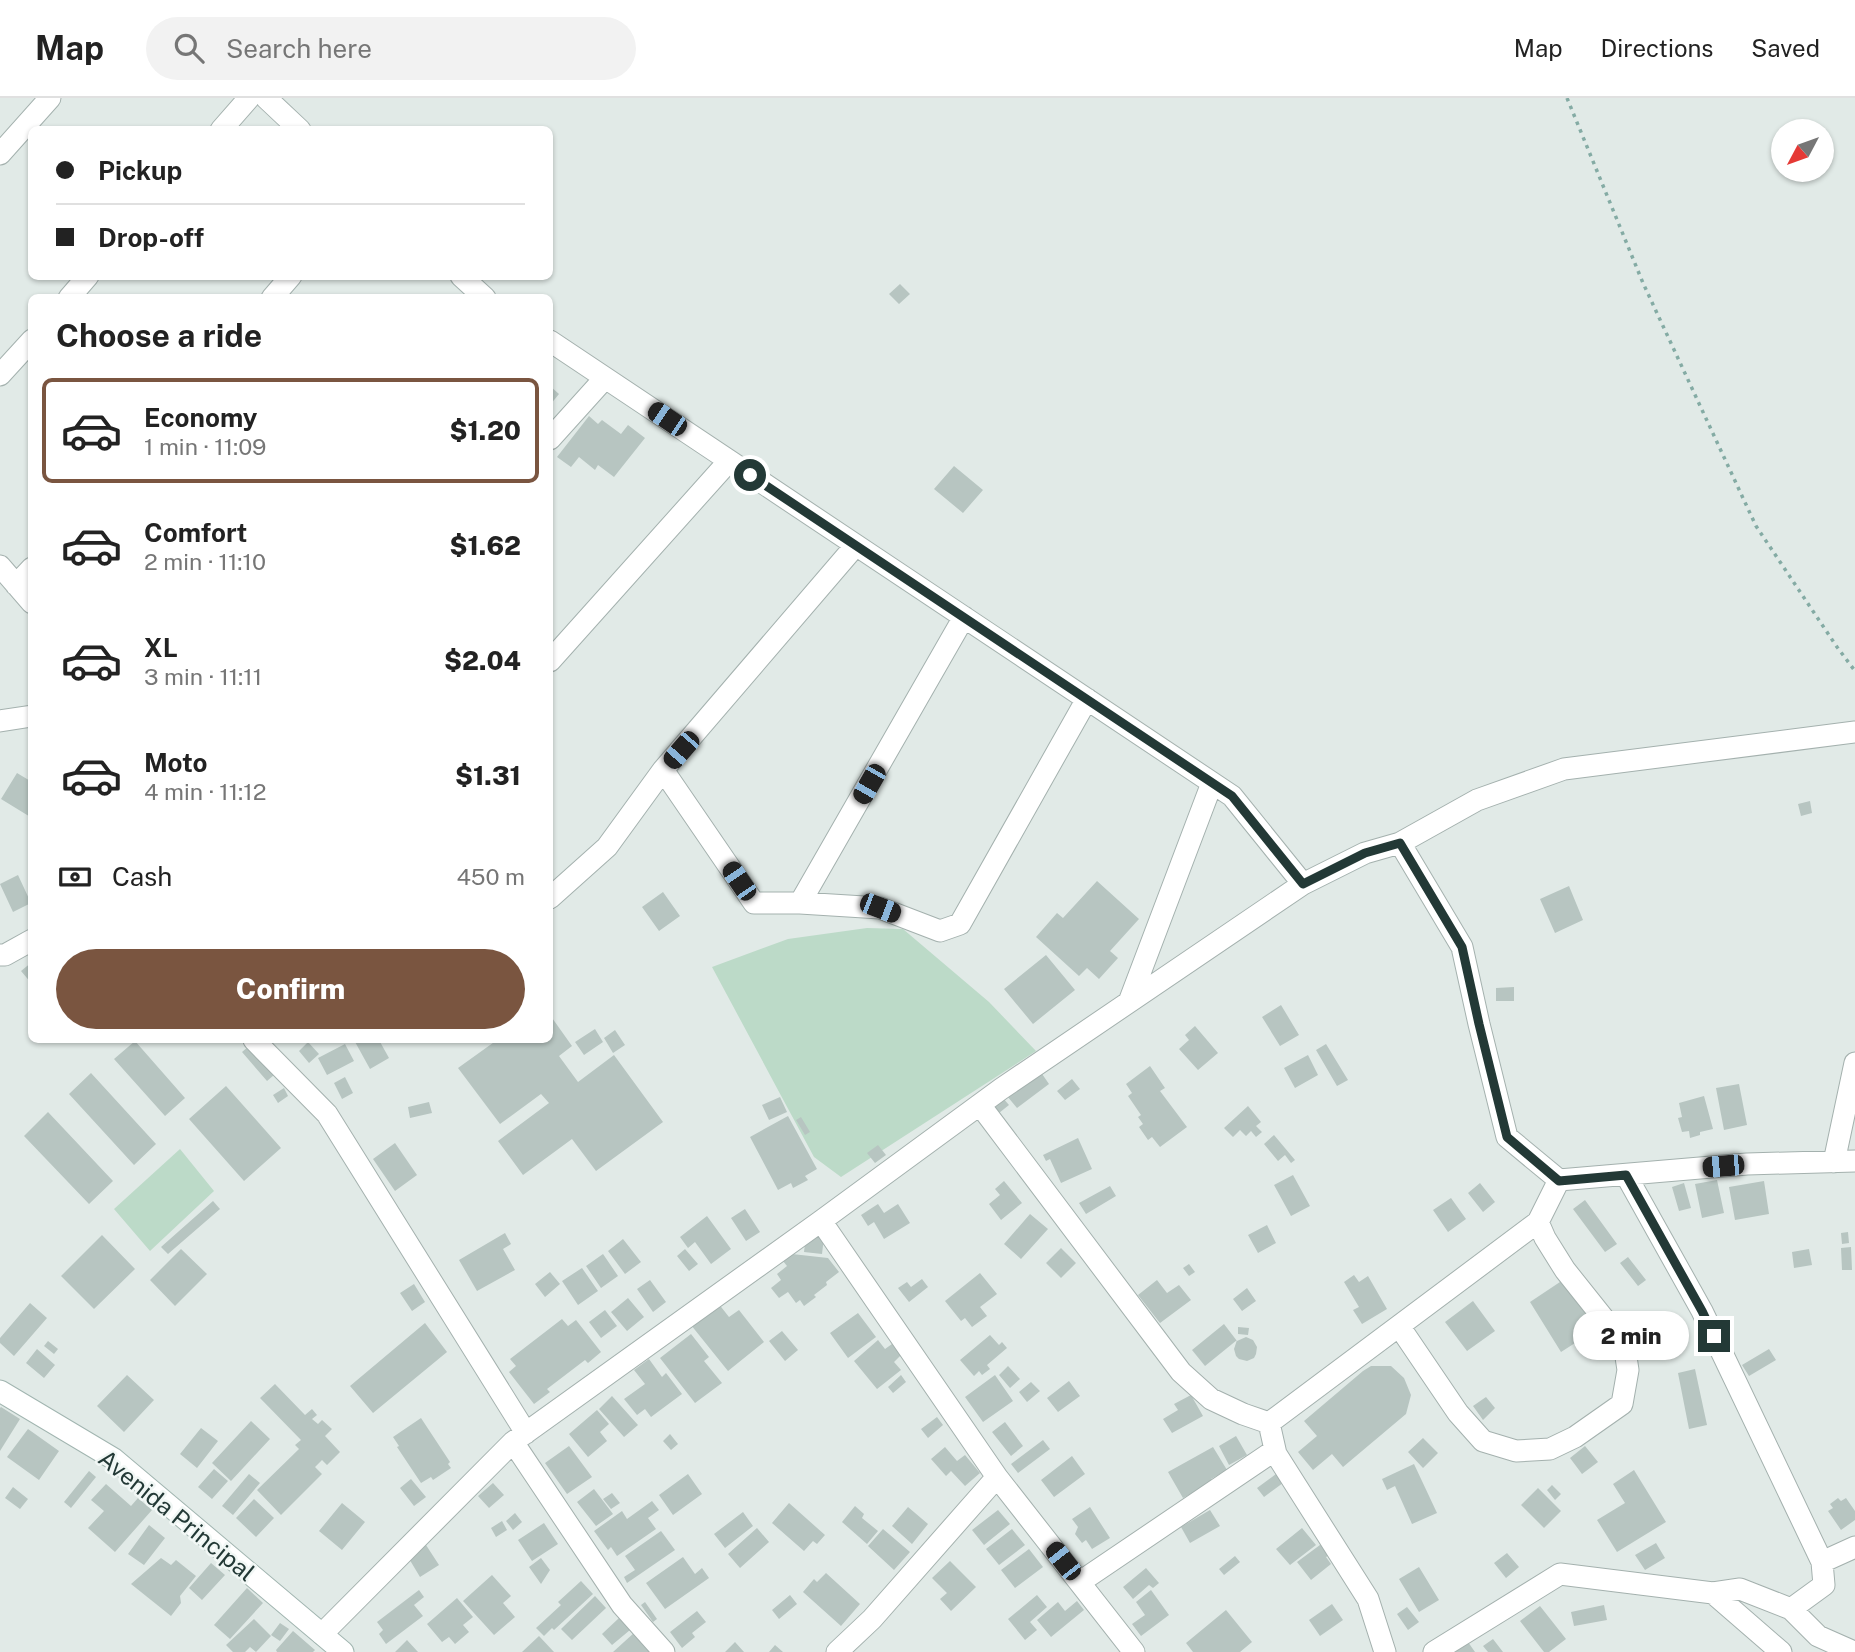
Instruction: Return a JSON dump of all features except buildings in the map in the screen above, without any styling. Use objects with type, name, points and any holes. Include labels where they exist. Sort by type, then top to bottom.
[{"type":"street","points":[[0,154],[50,98]]},
{"type":"street","points":[[224,126],[249,98]]},
{"type":"street","points":[[265,98],[296,126]]},
{"type":"street","points":[[72,294],[85,280]]},
{"type":"street","points":[[275,294],[288,280]]},
{"type":"street","points":[[465,280],[479,294]]},
{"type":"street","points":[[553,343],[1232,796],[1303,884]]},
{"type":"street","points":[[0,374],[28,344]]},
{"type":"street","points":[[553,436],[605,377]]},
{"type":"street","points":[[553,658],[729,461]]},
{"type":"street","points":[[553,895],[607,847],[663,770],[856,545]]},
{"type":"street","points":[[0,566],[28,598]]},
{"type":"street","points":[[16,585],[28,572]]},
{"type":"street","points":[[800,903],[964,617]]},
{"type":"street","points":[[663,770],[754,903],[880,908],[940,931],[960,924],[1087,699]]},
{"type":"street","points":[[0,721],[28,717]]},
{"type":"street","points":[[322,1634],[519,1437],[980,1105],[1303,884],[1365,853],[1400,843],[1477,800],[1564,769],[1855,732]]},
{"type":"street","points":[[1129,1002],[1212,783]]},
{"type":"street","points":[[1400,843],[1462,947],[1507,1137],[1559,1181],[1747,1164],[1844,1161],[1855,1063]]},
{"type":"street","points":[[0,955],[28,942]]},
{"type":"street","points":[[257,1043],[327,1114],[621,1605],[664,1652]]},
{"type":"street","points":[[980,1105],[1181,1372],[1211,1399],[1269,1423]]},
{"type":"street","points":[[1626,1175],[1702,1311],[1822,1562],[1824,1585],[1791,1609]]},
{"type":"street","points":[[1269,1423],[1538,1222],[1559,1181]]},
{"type":"street","points":[[821,1221],[997,1477],[1134,1652]]},
{"type":"street","points":[[1399,1326],[1458,1413],[1483,1441],[1516,1451],[1550,1449],[1575,1437],[1622,1404],[1628,1370],[1624,1344],[1565,1270],[1538,1222]]},
{"type":"street","name":"Avenida Principal","points":[[0,1391],[114,1459],[343,1652]]},
{"type":"street","points":[[1269,1423],[1276,1454],[1368,1599],[1384,1652]]},
{"type":"street","points":[[1080,1582],[1275,1450]]},
{"type":"street","points":[[837,1652],[872,1619],[997,1477]]},
{"type":"street","points":[[1822,1562],[1855,1547]]},
{"type":"street","points":[[1434,1652],[1560,1574],[1713,1593],[1740,1589],[1791,1609],[1818,1636],[1854,1652]]},
{"type":"street","points":[[1713,1593],[1781,1652]]},
{"type":"path","points":[[1567,98],[1643,283],[1756,526],[1855,671]]},
{"type":"green space","points":[[867,928],[903,929],[989,1002],[1036,1051],[841,1177],[814,1157],[712,967],[788,939]]},
{"type":"green space","points":[[180,1149],[214,1191],[150,1251],[114,1209]]},
{"type":"route","points":[[750,475],[1232,796],[1303,884],[1365,853],[1400,843],[1462,947],[1507,1137],[1559,1181],[1626,1175],[1714,1336]]}]
